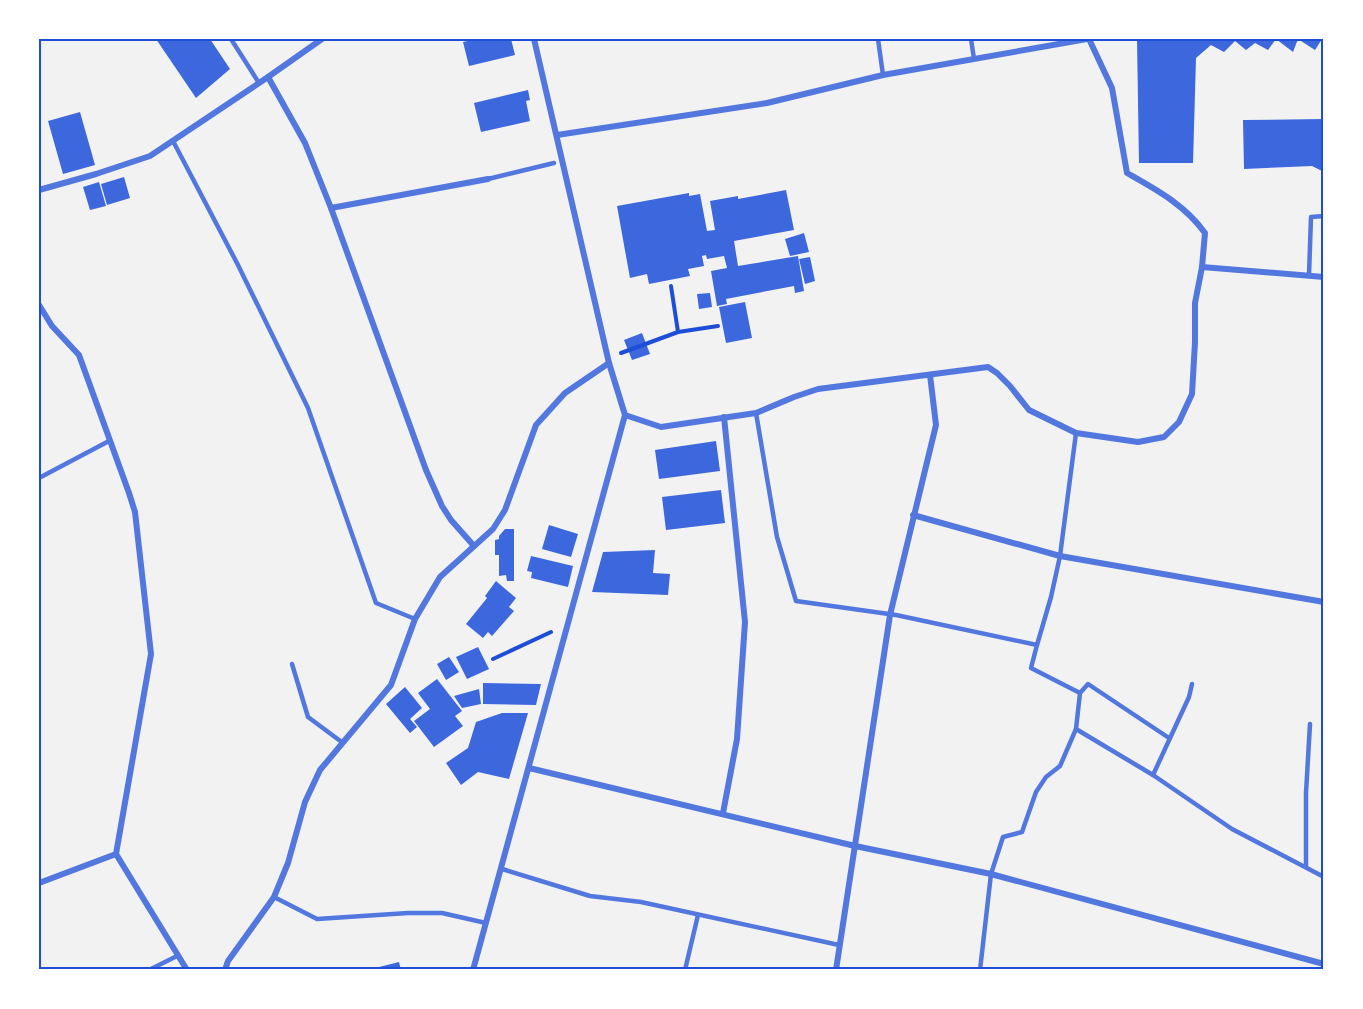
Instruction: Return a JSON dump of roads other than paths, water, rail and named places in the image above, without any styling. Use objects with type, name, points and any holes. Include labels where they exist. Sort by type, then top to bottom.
[{"type":"street","points":[[39,190],[150,156],[322,39]]},
{"type":"street","points":[[473,970],[625,415],[609,363],[534,39]]},
{"type":"street","points":[[556,135],[767,103],[883,75],[1088,39],[1112,88],[1127,172],[1167,196],[1193,216],[1205,233],[1202,267],[1195,303],[1192,394],[1179,422],[1164,437],[1138,442],[1076,432],[1029,410],[1010,386],[988,367],[818,389],[756,413],[661,427],[625,415]]},
{"type":"street","points":[[268,77],[305,142],[426,470],[442,506],[474,546]]},
{"type":"street","points":[[331,208],[488,179]]},
{"type":"street","points":[[1202,267],[1324,277]]},
{"type":"street","points":[[39,305],[52,326],[79,355],[135,512],[151,654],[116,854],[187,970]]},
{"type":"street","points":[[225,970],[228,961],[274,897],[288,863],[305,802],[320,770],[391,685],[415,619],[440,577],[493,529],[505,510],[536,425],[565,393],[609,363]]},
{"type":"street","points":[[836,970],[890,615],[936,425],[930,375]]},
{"type":"street","points":[[723,813],[736,739],[745,622],[724,417]]},
{"type":"street","points":[[913,515],[1059,556],[1324,602]]},
{"type":"street","points":[[529,768],[855,846],[991,874],[1324,964]]},
{"type":"street","points":[[39,883],[116,854]]},
{"type":"lane","points":[[231,39],[259,83]]},
{"type":"lane","points":[[878,39],[883,75]]},
{"type":"lane","points":[[971,39],[974,59]]},
{"type":"lane","points":[[173,141],[238,265],[308,408],[376,603],[415,619]]},
{"type":"lane","points":[[488,179],[554,163]]},
{"type":"lane","points":[[1309,275],[1311,217],[1324,216]]},
{"type":"lane","points":[[1324,394],[1324,400]]},
{"type":"lane","points":[[756,413],[777,537],[796,601],[890,615],[1037,645]]},
{"type":"lane","points":[[1076,432],[1059,556],[1051,597],[1030,668],[1080,693]]},
{"type":"lane","points":[[39,478],[109,441]]},
{"type":"lane","points":[[292,664],[308,717],[343,743]]},
{"type":"lane","points":[[980,970],[991,874],[1003,837],[1022,832],[1036,792],[1046,777],[1059,766],[1076,729],[1080,693],[1089,684],[1169,738]]},
{"type":"lane","points":[[1153,776],[1189,697],[1192,684]]},
{"type":"lane","points":[[1305,867],[1310,724]]},
{"type":"lane","points":[[1076,729],[1153,776],[1232,829],[1324,877]]},
{"type":"lane","points":[[501,869],[590,896],[641,902],[839,945]]},
{"type":"lane","points":[[274,897],[317,919],[442,913],[486,923]]},
{"type":"lane","points":[[684,970],[698,915]]},
{"type":"lane","points":[[149,970],[177,956]]}]
